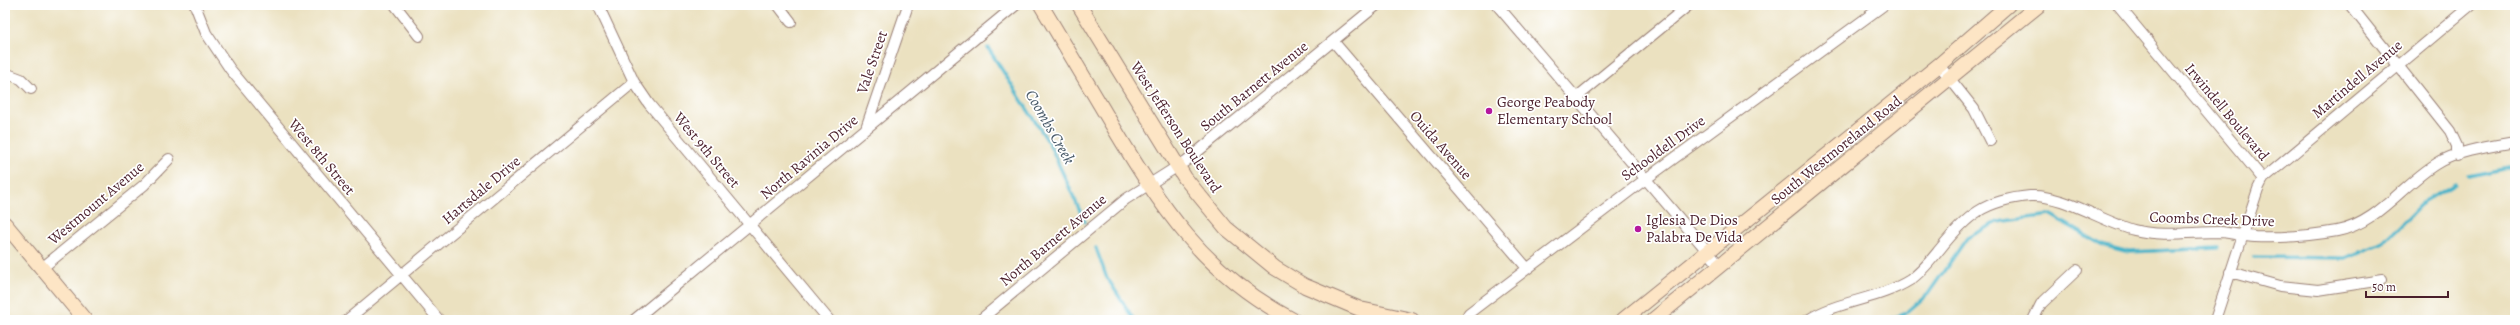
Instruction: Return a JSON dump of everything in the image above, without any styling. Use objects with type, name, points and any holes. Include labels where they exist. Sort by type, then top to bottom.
[{"type":"main road","points":[[1041,5],[1147,184],[1179,228],[1216,267],[1255,297],[1293,320]]},
{"type":"main road","name":"West Jefferson Boulevard","points":[[1079,5],[1177,166],[1201,200],[1226,228],[1275,268],[1305,286],[1342,303],[1412,320]]},
{"type":"main road","name":"South Westmoreland Road","points":[[1624,320],[1939,65],[2008,5]]},
{"type":"main road","name":"South Westmoreland Road","points":[[1653,320],[1668,315],[1720,266],[2040,5]]},
{"type":"main road","points":[[5,224],[83,320]]},
{"type":"street","name":"West 8th Street","points":[[195,5],[206,33],[230,69],[439,320]]},
{"type":"street","points":[[395,5],[419,36]]},
{"type":"street","points":[[778,5],[790,22]]},
{"type":"street","name":"Vale Street","points":[[866,129],[908,5]]},
{"type":"street","name":"North Ravinia Drive","points":[[634,320],[866,129],[1001,15],[1016,5]]},
{"type":"street","name":"South Barnett Avenue","points":[[1147,184],[1177,166],[1377,5]]},
{"type":"street","points":[[1497,5],[1720,266]]},
{"type":"street","points":[[1577,97],[1689,5]]},
{"type":"street","name":"Schooldell Drive","points":[[1465,320],[1468,313],[1527,268],[1884,5]]},
{"type":"street","name":"Irwindell Boulevard","points":[[2118,5],[2263,179],[2242,235],[2215,320]]},
{"type":"street","points":[[2350,5],[2450,131],[2457,146],[2457,156]]},
{"type":"street","name":"Martindell Avenue","points":[[2263,179],[2398,64],[2471,5]]},
{"type":"street","name":"West 9th Street","points":[[600,6],[634,82],[649,104],[829,320]]},
{"type":"street","name":"Ouida Avenue","points":[[1333,41],[1527,268]]},
{"type":"street","points":[[1939,65],[1974,109],[1990,141]]},
{"type":"street","points":[[5,73],[20,79],[31,89]]},
{"type":"street","name":"Hartsdale Drive","points":[[347,320],[402,276],[634,82]]},
{"type":"street","name":"Coombs Creek Drive","points":[[1808,320],[1831,309],[1876,296],[1907,282],[1925,267],[1961,223],[1976,211],[1994,203],[2039,196],[2052,198],[2116,224],[2149,233],[2219,232],[2242,235],[2302,237],[2340,230],[2367,219],[2386,206],[2425,171],[2439,162],[2486,147],[2515,142]]},
{"type":"street","name":"Westmount Avenue","points":[[42,268],[144,185],[169,159]]},
{"type":"street","name":"North Barnett Avenue","points":[[980,320],[1147,184]]},
{"type":"street","points":[[2033,320],[2041,304],[2077,270]]},
{"type":"street","points":[[2230,272],[2280,286],[2318,290],[2382,280]]},
{"type":"waterway","name":"Coombs Creek","points":[[988,48],[1049,143],[1085,222]]},
{"type":"waterway","name":"Coombs Creek","points":[[2468,176],[2515,167]]},
{"type":"waterway","name":"Coombs Creek","points":[[2253,257],[2345,258],[2384,242],[2420,205],[2455,184]]},
{"type":"waterway","name":"Coombs Creek","points":[[1888,320],[1906,313],[1928,294],[1967,238],[1998,222],[2051,215],[2102,245],[2129,252],[2218,248]]},
{"type":"waterway","name":"Coombs Creek","points":[[1096,248],[1106,276],[1134,320]]},
{"type":"place","name":"George Peabody Elementary School","points":[[1489,111]]},
{"type":"place","name":"Iglesia De Dios Palabra De Vida","points":[[1638,229]]}]
